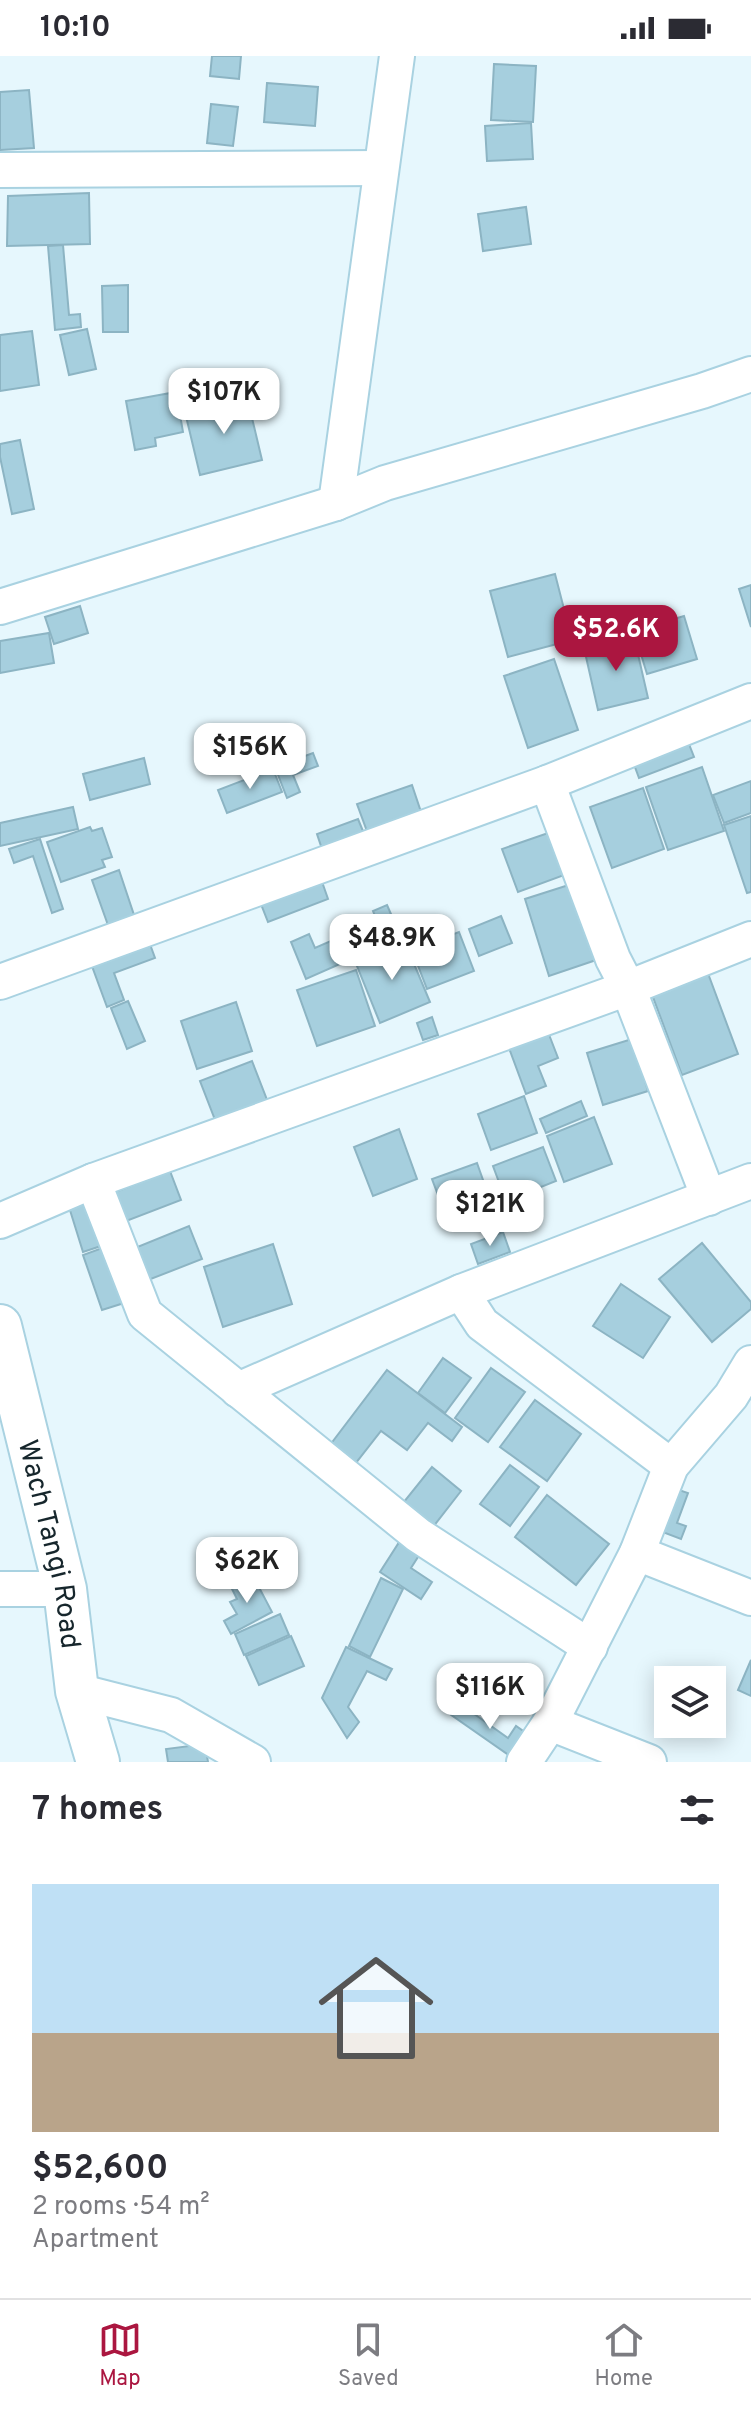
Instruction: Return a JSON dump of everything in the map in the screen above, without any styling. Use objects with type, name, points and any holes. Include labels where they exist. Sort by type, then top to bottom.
[{"type":"main road","name":"Wach Tangi Road","points":[[0,1326],[65,1589],[77,1691],[98,1762]]},
{"type":"street","points":[[336,503],[397,56]]},
{"type":"street","points":[[0,170],[381,168]]},
{"type":"street","points":[[0,607],[336,503],[385,483],[751,374]]},
{"type":"street","points":[[0,982],[547,783],[751,701]]},
{"type":"street","points":[[547,783],[613,959],[628,988],[709,1198]]},
{"type":"street","points":[[0,1221],[93,1181],[628,988],[751,939]]},
{"type":"street","points":[[93,1181],[145,1314],[418,1535],[590,1647]]},
{"type":"street","points":[[238,1390],[461,1292],[751,1181]]},
{"type":"street","points":[[461,1292],[482,1324],[671,1466]]},
{"type":"street","points":[[524,1762],[550,1723],[637,1553],[671,1466],[731,1396],[751,1363]]},
{"type":"street","points":[[637,1553],[751,1598]]},
{"type":"street","points":[[0,1589],[65,1589]]},
{"type":"street","points":[[77,1691],[171,1715],[253,1762]]},
{"type":"street","points":[[550,1723],[649,1762]]},
{"type":"building","points":[[212,56],[241,56],[239,79],[210,76]]},
{"type":"building","points":[[494,64],[536,66],[533,122],[491,120]]},
{"type":"building","points":[[267,83],[318,87],[315,126],[264,122]]},
{"type":"building","points":[[29,90],[34,148],[0,150],[0,92]]},
{"type":"building","points":[[211,104],[238,107],[233,146],[207,143]]},
{"type":"building","points":[[531,123],[533,159],[487,161],[485,126]]},
{"type":"building","points":[[89,193],[90,244],[7,246],[8,196]]},
{"type":"building","points":[[526,207],[531,244],[483,251],[478,214]]},
{"type":"building","points":[[63,245],[69,315],[80,314],[81,327],[55,330],[48,246]]},
{"type":"building","points":[[128,285],[128,332],[103,332],[102,286]]},
{"type":"building","points":[[87,329],[96,369],[69,375],[60,335]]},
{"type":"building","points":[[32,331],[39,385],[0,391],[0,335]]},
{"type":"building","points":[[176,392],[183,432],[155,438],[156,446],[135,450],[126,401]]},
{"type":"building","points":[[247,397],[262,460],[200,475],[185,412]]},
{"type":"building","points":[[20,440],[34,509],[12,514],[0,444]]},
{"type":"building","points":[[555,574],[572,640],[508,657],[490,591]]},
{"type":"building","points":[[751,585],[751,627],[739,589]]},
{"type":"building","points":[[80,606],[88,633],[54,644],[45,617]]},
{"type":"building","points":[[684,616],[697,659],[647,674],[634,631]]},
{"type":"building","points":[[49,633],[54,663],[0,673],[0,641]]},
{"type":"building","points":[[634,637],[648,698],[598,710],[584,648]]},
{"type":"building","points":[[554,659],[578,730],[528,748],[504,676]]},
{"type":"building","points":[[687,739],[694,757],[639,778],[632,759]]},
{"type":"building","points":[[313,753],[318,766],[293,775],[300,792],[287,798],[275,767]]},
{"type":"building","points":[[144,758],[150,784],[90,800],[83,774]]},
{"type":"building","points":[[702,767],[724,831],[668,850],[646,787]]},
{"type":"building","points":[[273,769],[282,792],[227,813],[218,790]]},
{"type":"building","points":[[751,781],[751,813],[724,823],[713,795]]},
{"type":"building","points":[[412,785],[422,815],[368,834],[357,804]]},
{"type":"building","points":[[643,788],[664,849],[612,868],[590,807]]},
{"type":"building","points":[[73,807],[78,829],[0,846],[0,823]]},
{"type":"building","points":[[751,816],[751,892],[747,893],[724,825]]},
{"type":"building","points":[[358,819],[365,836],[323,852],[317,834]]},
{"type":"building","points":[[90,827],[92,831],[102,828],[112,857],[102,860],[105,867],[61,882],[47,842]]},
{"type":"building","points":[[551,832],[567,874],[518,892],[502,849]]},
{"type":"building","points":[[40,839],[63,909],[52,913],[33,856],[14,863],[9,849]]},
{"type":"building","points":[[119,870],[135,918],[109,928],[92,880]]},
{"type":"building","points":[[320,876],[328,899],[268,922],[259,899]]},
{"type":"building","points":[[578,882],[602,958],[549,976],[525,899]]},
{"type":"building","points":[[387,905],[401,937],[306,979],[291,942],[309,934],[315,948],[377,921],[373,911]]},
{"type":"building","points":[[501,916],[512,943],[479,956],[469,929]]},
{"type":"building","points":[[459,932],[474,971],[427,989],[412,950]]},
{"type":"building","points":[[147,936],[155,958],[114,973],[124,1000],[107,1007],[89,958]]},
{"type":"building","points":[[404,940],[430,1002],[380,1023],[355,961]]},
{"type":"building","points":[[706,968],[738,1054],[682,1075],[650,989]]},
{"type":"building","points":[[356,970],[375,1026],[317,1046],[297,990]]},
{"type":"building","points":[[128,1001],[145,1041],[127,1049],[111,1008]]},
{"type":"building","points":[[236,1002],[252,1051],[197,1069],[181,1021]]},
{"type":"building","points":[[432,1017],[438,1035],[423,1040],[417,1023]]},
{"type":"building","points":[[548,1032],[558,1058],[538,1066],[546,1086],[526,1094],[509,1048]]},
{"type":"building","points":[[632,1039],[648,1091],[603,1105],[587,1053]]},
{"type":"building","points":[[252,1061],[269,1105],[217,1125],[200,1081]]},
{"type":"building","points":[[524,1096],[537,1133],[491,1150],[478,1114]]},
{"type":"building","points":[[581,1101],[587,1116],[546,1133],[540,1119]]},
{"type":"building","points":[[594,1117],[612,1164],[564,1182],[547,1136]]},
{"type":"building","points":[[399,1129],[417,1179],[373,1196],[354,1147]]},
{"type":"building","points":[[543,1147],[556,1181],[506,1201],[493,1166]]},
{"type":"building","points":[[477,1163],[494,1211],[450,1227],[432,1179]]},
{"type":"building","points":[[170,1171],[181,1200],[121,1223],[110,1194]]},
{"type":"building","points":[[93,1200],[107,1244],[83,1252],[69,1207]]},
{"type":"building","points":[[189,1226],[202,1259],[143,1282],[130,1250]]},
{"type":"building","points":[[503,1232],[510,1252],[478,1264],[471,1244]]},
{"type":"building","points":[[702,1243],[751,1302],[751,1309],[712,1342],[659,1279]]},
{"type":"building","points":[[273,1244],[292,1304],[223,1327],[204,1267]]},
{"type":"building","points":[[105,1247],[124,1303],[102,1310],[83,1255]]},
{"type":"building","points":[[621,1284],[670,1317],[643,1358],[593,1326]]},
{"type":"building","points":[[443,1358],[471,1378],[445,1413],[418,1393]]},
{"type":"building","points":[[491,1368],[525,1392],[488,1442],[455,1418]]},
{"type":"building","points":[[387,1370],[462,1427],[452,1441],[428,1423],[407,1450],[381,1431],[355,1464],[330,1445]]},
{"type":"building","points":[[535,1400],[581,1434],[547,1481],[500,1447]]},
{"type":"building","points":[[510,1465],[539,1487],[510,1526],[480,1504]]},
{"type":"building","points":[[432,1467],[461,1491],[433,1527],[403,1503]]},
{"type":"building","points":[[667,1486],[688,1493],[677,1523],[686,1526],[681,1539],[652,1528]]},
{"type":"building","points":[[547,1495],[609,1544],[576,1585],[515,1537]]},
{"type":"building","points":[[405,1533],[425,1546],[411,1568],[432,1582],[421,1599],[380,1572]]},
{"type":"building","points":[[253,1576],[272,1612],[231,1634],[224,1621],[237,1614],[230,1602],[237,1599],[231,1587]]},
{"type":"building","points":[[381,1578],[403,1589],[370,1657],[349,1646]]},
{"type":"building","points":[[280,1614],[289,1635],[244,1655],[235,1634]]},
{"type":"building","points":[[291,1636],[304,1666],[259,1685],[246,1656]]},
{"type":"building","points":[[346,1647],[392,1669],[386,1680],[367,1671],[348,1707],[359,1722],[347,1738],[322,1698]]},
{"type":"building","points":[[751,1660],[751,1696],[738,1690]]},
{"type":"building","points":[[456,1701],[508,1738],[516,1726],[529,1735],[513,1758],[447,1712]]},
{"type":"building","points":[[205,1744],[208,1762],[168,1762],[166,1749]]}]
